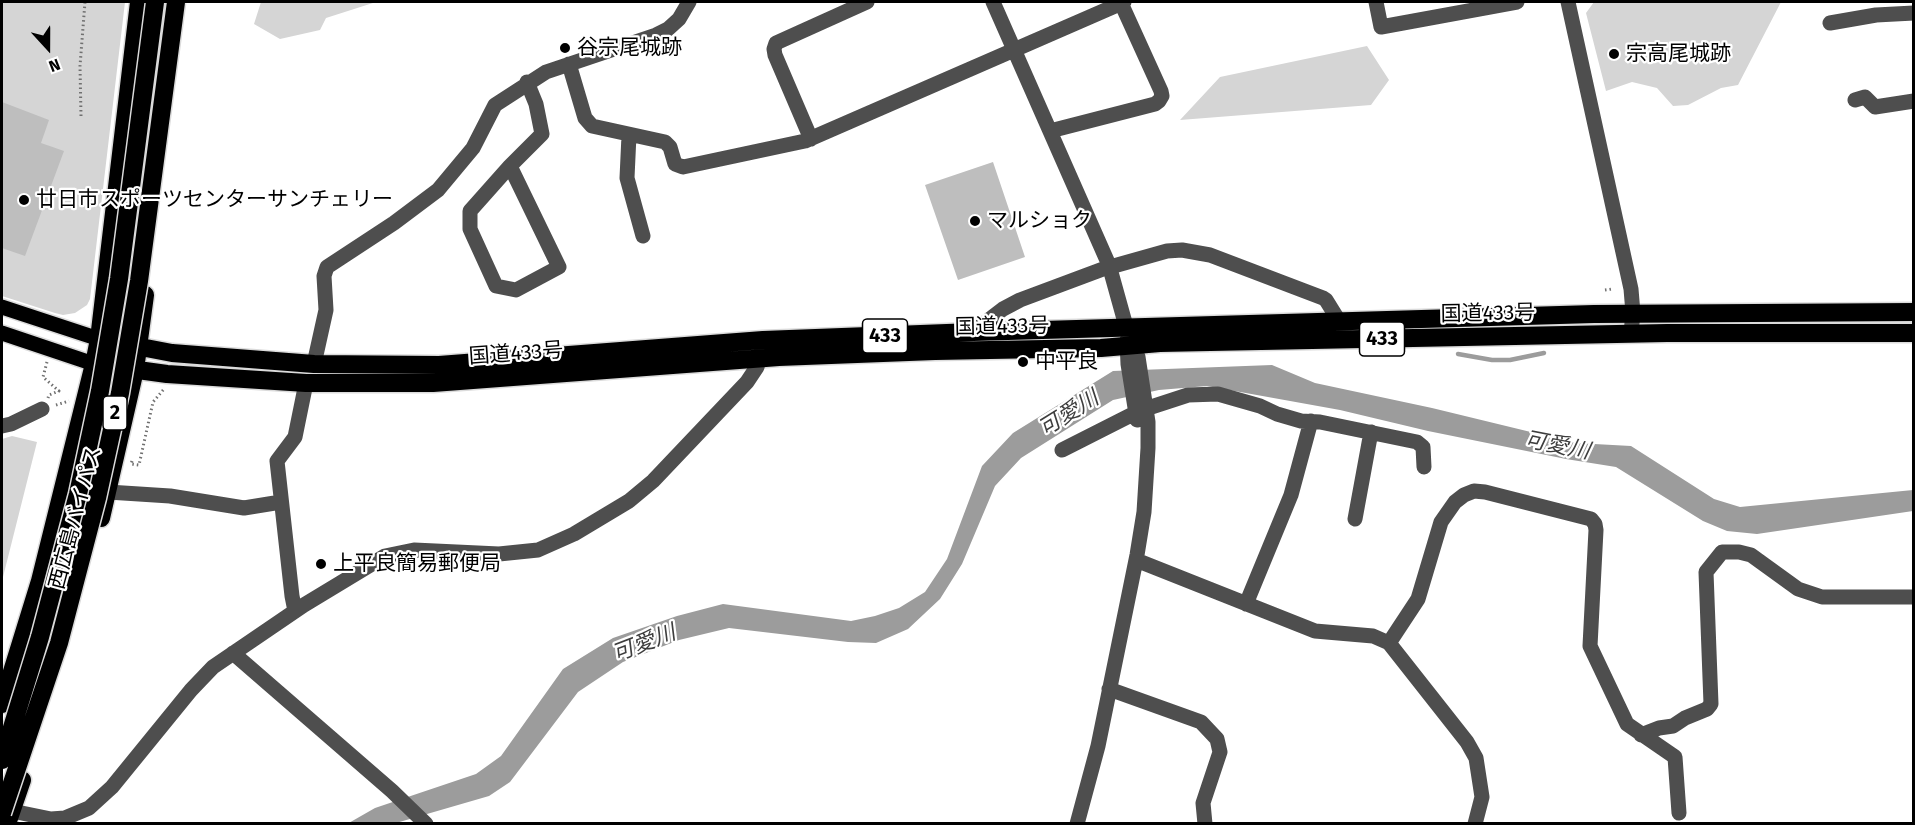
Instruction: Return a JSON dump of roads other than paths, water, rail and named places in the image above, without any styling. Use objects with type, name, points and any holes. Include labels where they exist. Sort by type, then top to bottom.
[{"type":"highway","name":"西広島バイパス","points":[[2,704],[40,581],[99,339],[139,2]]},
{"type":"highway","name":"西広島バイパス","points":[[2,760],[40,637],[78,494],[100,391],[119,279],[155,2]]},
{"type":"highway","name":"西広島バイパス","points":[[6,814],[59,643],[97,498],[120,393],[141,270],[176,2]]},
{"type":"highway","name":"西広島バイパス","points":[[6,814],[84,582],[108,492],[135,370],[184,2]]},
{"type":"highway","name":"国道433号","points":[[99,339],[172,353],[314,364],[438,365],[763,340],[973,332],[1130,349],[1339,321],[1633,313],[1914,312]]},
{"type":"highway","name":"国道433号","points":[[94,364],[135,370],[306,383],[433,383],[760,358],[935,351],[1130,349],[1631,333],[1914,333]]},
{"type":"main road","points":[[2,307],[99,339]]},
{"type":"main road","points":[[2,333],[94,364]]},
{"type":"street","points":[[314,364],[326,310],[324,276],[327,267],[394,223],[438,190],[473,148],[495,105],[527,82],[546,72],[668,29],[679,19],[688,2]]},
{"type":"street","points":[[811,139],[769,45],[867,2]]},
{"type":"street","points":[[993,2],[1110,267],[1130,349],[1148,448],[1144,512],[1136,560],[1090,780],[1077,824]]},
{"type":"street","points":[[569,64],[588,123],[597,128],[667,143],[675,164],[683,167],[811,139],[1122,2],[1161,91],[1160,101],[1050,131]]},
{"type":"street","points":[[1376,2],[1381,27],[1497,3],[1517,2]]},
{"type":"street","points":[[1568,2],[1631,289],[1633,313],[1631,333]]},
{"type":"street","points":[[1830,23],[1894,13],[1914,14]]},
{"type":"street","points":[[510,166],[559,267],[516,290],[496,286],[470,229],[470,211],[510,166],[542,134],[536,104],[527,82]]},
{"type":"street","points":[[1855,100],[1864,97],[1875,107],[1914,101]]},
{"type":"street","points":[[629,135],[627,178],[643,236]]},
{"type":"street","points":[[973,332],[1011,303],[1110,267],[1167,251],[1197,251],[1323,298],[1339,321]]},
{"type":"street","points":[[6,814],[71,820],[89,808],[107,794],[201,678],[295,611],[372,563],[400,552],[414,550],[468,554],[518,554],[538,550],[574,534],[645,488],[753,375],[760,358],[763,340]]},
{"type":"street","points":[[295,611],[277,461],[279,455],[294,440],[306,383]]},
{"type":"street","points":[[1062,450],[1140,406],[1188,395],[1218,394],[1301,421],[1311,421],[1421,443],[1424,451],[1424,467]]},
{"type":"street","points":[[2,426],[11,424],[46,402]]},
{"type":"street","points":[[1246,604],[1291,495],[1311,421]]},
{"type":"street","points":[[1355,519],[1371,432]]},
{"type":"street","points":[[1389,643],[1418,599],[1441,522],[1455,502],[1464,495],[1474,491],[1485,492],[1585,516],[1595,524],[1596,530],[1590,646],[1624,720],[1630,728],[1675,757],[1679,813]]},
{"type":"street","points":[[108,492],[170,496],[244,508],[281,502]]},
{"type":"street","points":[[1641,735],[1659,728],[1673,726],[1707,709],[1712,704],[1706,572],[1722,552],[1751,555],[1798,589],[1822,597],[1914,597]]},
{"type":"street","points":[[1136,560],[1315,631],[1373,636],[1389,643],[1467,742],[1476,758],[1482,797],[1475,824]]},
{"type":"street","points":[[233,653],[426,824]]},
{"type":"street","points":[[1109,689],[1201,722],[1217,739],[1220,752],[1203,803],[1204,824]]},
{"type":"water","name":"可愛川","points":[[1272,365],[1315,383],[1432,408],[1576,443],[1631,446],[1714,499],[1740,507],[1913,490],[1913,511],[1757,534],[1727,531],[1703,521],[1616,467],[1428,431],[1340,410],[1207,386],[1159,390],[1113,400],[1021,458],[995,486],[962,564],[940,599],[908,629],[876,643],[848,642],[729,628],[679,640],[623,662],[578,692],[510,782],[489,796],[396,823],[347,824],[375,808],[476,774],[501,756],[563,669],[613,638],[677,616],[723,604],[851,621],[899,608],[925,592],[947,559],[982,466],[1013,433],[1113,371]]},
{"type":"waterway","points":[[1458,354],[1492,360],[1510,360],[1544,353]]},
{"type":"place","name":"谷宗尾城跡","points":[[565,48]]},
{"type":"place","name":"宗高尾城跡","points":[[1614,54]]},
{"type":"place","name":"廿日市スポーツセンターサンチェリー","points":[[24,200]]},
{"type":"place","name":"マルショク","points":[[975,221]]},
{"type":"place","name":"中平良","points":[[1023,362]]},
{"type":"place","name":"上平良簡易郵便局","points":[[321,564]]}]
